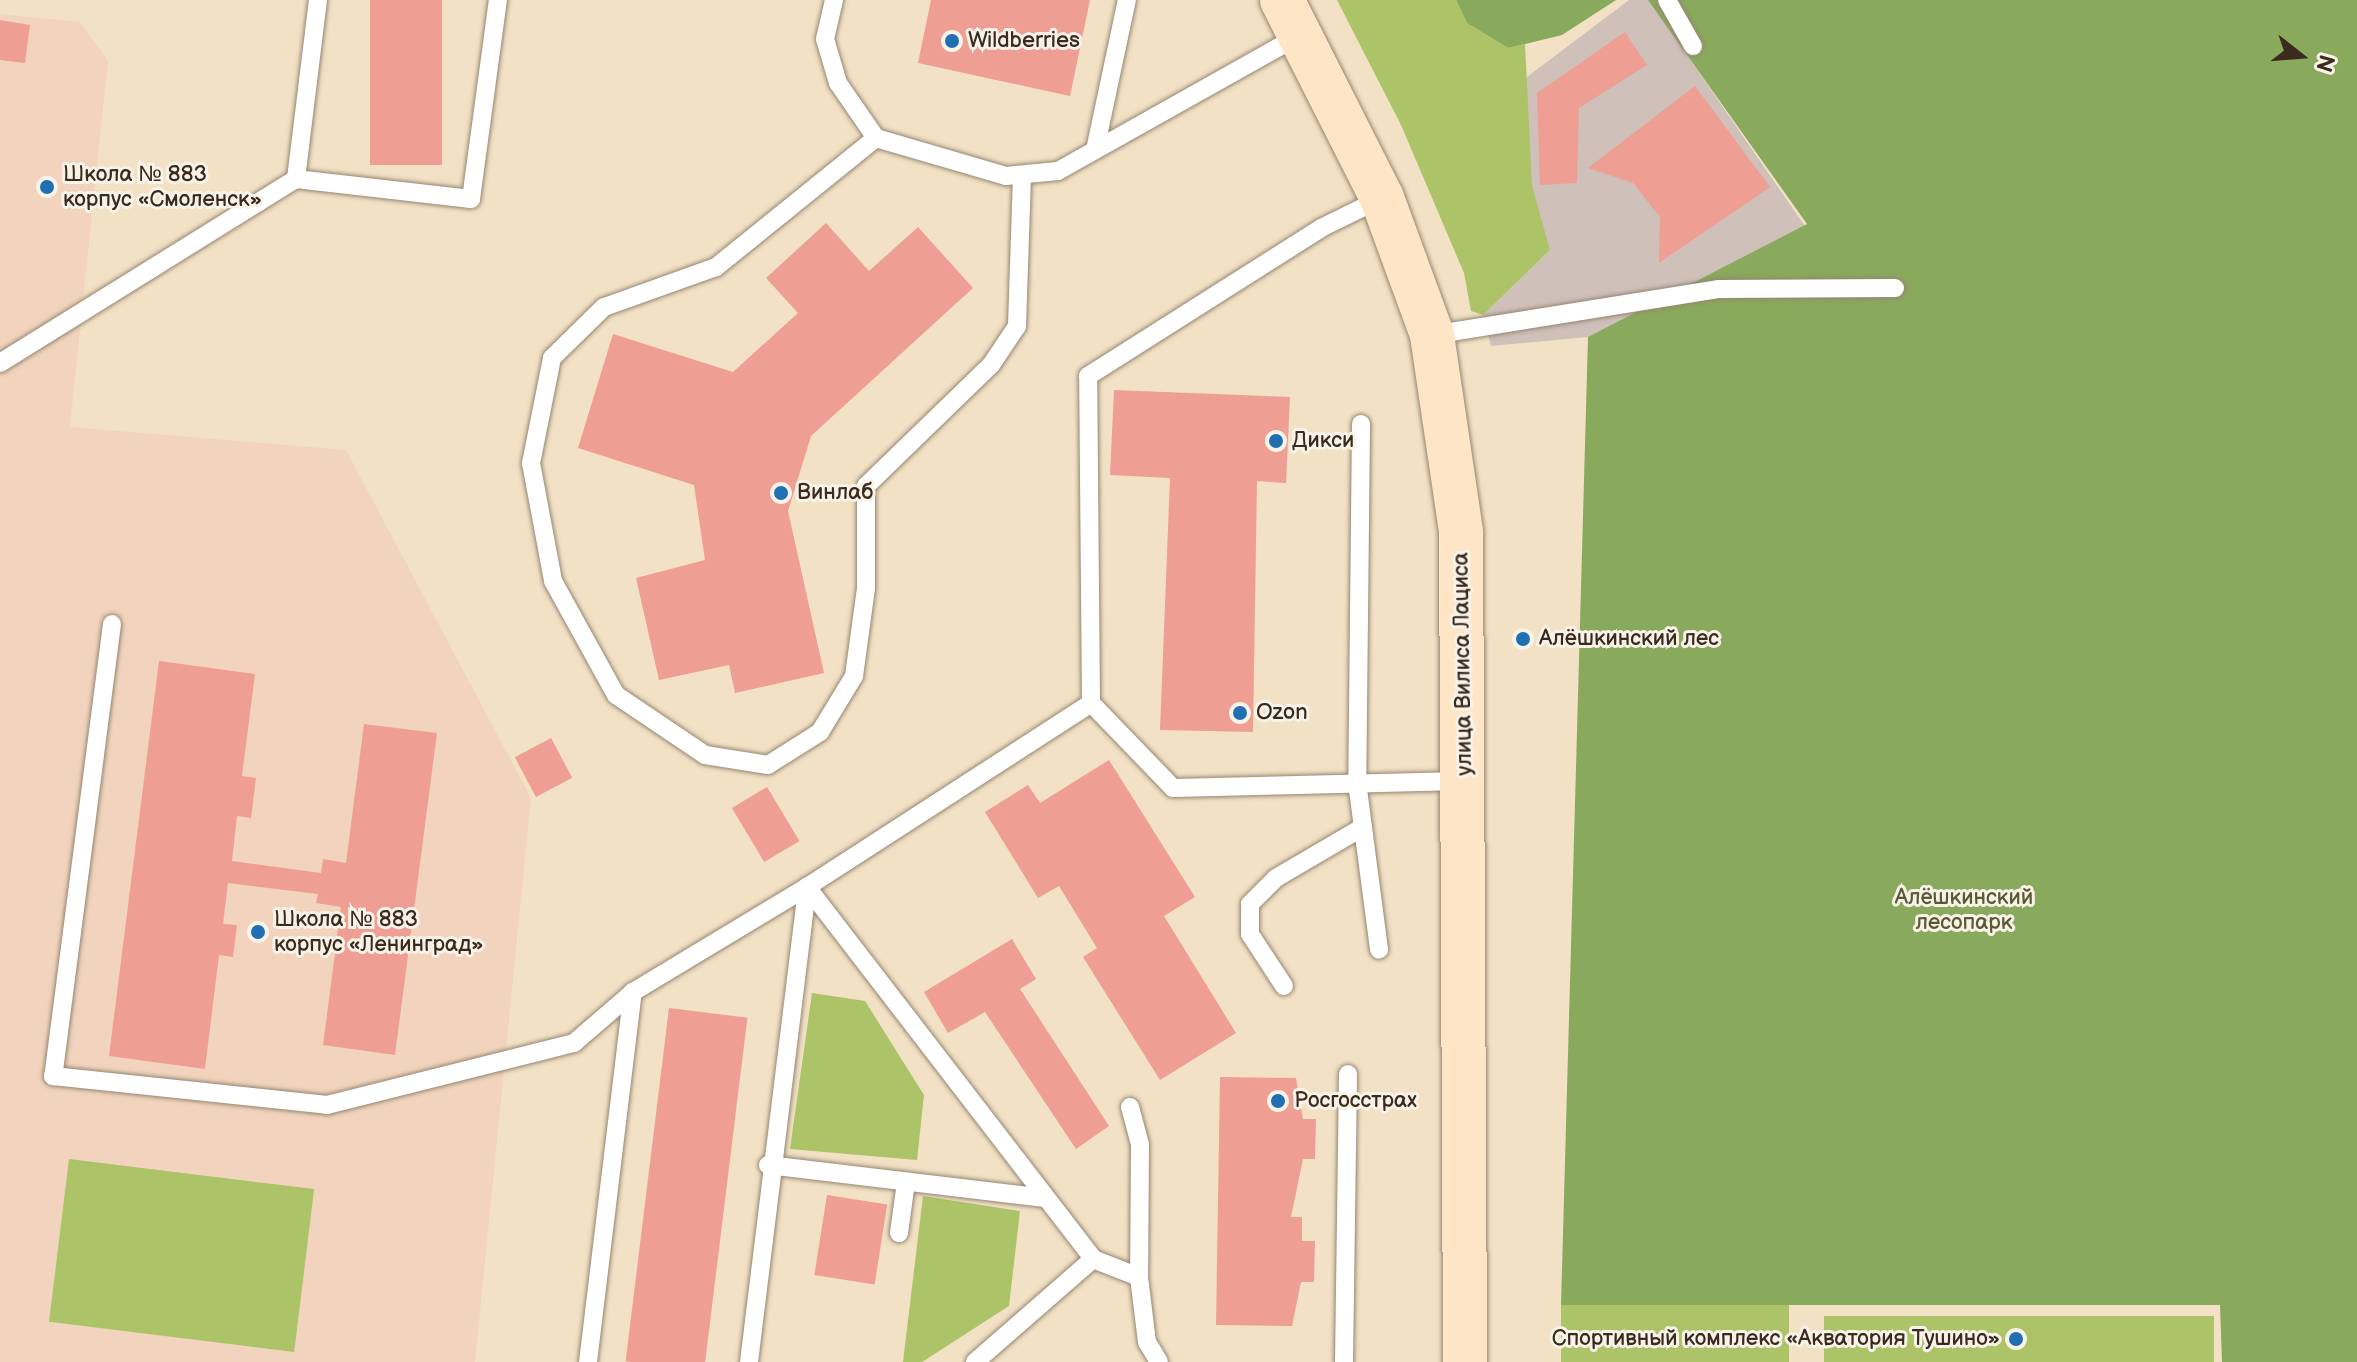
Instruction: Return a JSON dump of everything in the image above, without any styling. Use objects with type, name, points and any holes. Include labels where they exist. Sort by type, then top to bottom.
[{"type":"main road","name":"улица Вилиса Лациса","points":[[1292,16],[1382,198],[1432,335],[1461,532],[1465,1362]]},
{"type":"lane","points":[[296,179],[318,0]]},
{"type":"lane","points":[[0,363],[296,179],[471,199],[498,0]]},
{"type":"lane","points":[[834,0],[825,39],[838,83],[876,138],[1022,175],[1058,171],[1095,150],[1292,16]]},
{"type":"lane","points":[[1095,150],[1127,0]]},
{"type":"lane","points":[[1667,0],[1693,46]]},
{"type":"lane","points":[[876,138],[716,267],[604,307],[552,358],[531,463],[553,581],[616,695],[705,755],[768,765],[820,732],[854,676],[866,588],[866,486],[991,365],[1017,326],[1022,175]]},
{"type":"lane","points":[[1382,198],[1321,228],[1088,376],[1091,703],[1173,788],[1464,781]]},
{"type":"lane","points":[[1432,335],[1719,289],[1895,288]]},
{"type":"lane","points":[[1361,424],[1357,782],[1379,950]]},
{"type":"lane","points":[[112,624],[53,1076],[327,1105],[574,1043],[633,992],[807,887],[1091,703]]},
{"type":"lane","points":[[1284,986],[1250,934],[1250,904],[1276,878],[1363,827]]},
{"type":"lane","points":[[749,1362],[768,1165],[807,887]]},
{"type":"lane","points":[[807,887],[1093,1259],[1139,1277]]},
{"type":"lane","points":[[588,1362],[633,992]]},
{"type":"lane","points":[[1344,1362],[1348,1074]]},
{"type":"lane","points":[[1130,1107],[1140,1145],[1139,1277],[1147,1342],[1159,1362]]},
{"type":"lane","points":[[768,1165],[1045,1198]]},
{"type":"lane","points":[[899,1233],[906,1182]]},
{"type":"lane","points":[[975,1362],[1093,1259]]},
{"type":"shaded area","points":[[1629,0],[1649,0],[1809,232],[1588,337],[1491,346],[1483,315],[1550,250],[1478,114]]},
{"type":"shaded area","name":"Школа № 883 корпус «Ленинград»","points":[[0,14],[80,22],[108,60],[70,427],[346,450],[531,798],[475,1362],[0,1362]]},
{"type":"green space","points":[[1337,0],[1456,0],[1467,23],[1508,48],[1525,44],[1532,186],[1550,250],[1483,315],[1471,311],[1464,273],[1401,125]]},
{"type":"green space","points":[[1456,0],[1616,0],[1562,35],[1508,48],[1467,23]]},
{"type":"green space","name":"Алёшкинский лесопарк","points":[[1648,0],[2357,0],[2357,1362],[2222,1362],[2220,1305],[1561,1305],[1588,337],[1807,224]]},
{"type":"green space","points":[[812,993],[865,1001],[924,1095],[917,1160],[790,1149]]},
{"type":"green space","points":[[69,1159],[314,1189],[294,1352],[49,1322]]},
{"type":"green space","points":[[923,1196],[1020,1211],[1009,1306],[922,1362],[903,1362]]},
{"type":"green space","points":[[1561,1305],[1789,1305],[1789,1362],[1561,1362]]},
{"type":"green space","name":"Спортивный комплекс «Акватория Тушино»","points":[[1824,1316],[2214,1316],[2214,1362],[1824,1362]]},
{"type":"building","points":[[370,0],[442,0],[442,165],[370,165]]},
{"type":"building","points":[[931,0],[1090,0],[1070,96],[918,63]]},
{"type":"building","points":[[0,20],[30,25],[25,63],[0,60]]},
{"type":"building","points":[[1625,32],[1647,65],[1579,108],[1577,183],[1540,185],[1537,93]]},
{"type":"building","points":[[1695,86],[1770,187],[1659,263],[1660,217],[1633,183],[1588,168]]},
{"type":"building","points":[[826,223],[869,271],[918,227],[973,288],[811,436],[788,511],[824,673],[735,693],[729,665],[659,680],[636,578],[705,560],[694,485],[578,448],[613,334],[733,372],[798,313],[766,278]]},
{"type":"building","points":[[1114,390],[1290,397],[1286,483],[1257,481],[1253,732],[1160,730],[1170,478],[1110,475]]},
{"type":"building","points":[[159,661],[255,674],[242,776],[256,778],[251,818],[237,816],[232,861],[321,873],[323,859],[346,863],[364,724],[437,733],[395,1055],[323,1045],[341,907],[316,903],[318,894],[228,883],[223,924],[237,925],[233,957],[219,955],[205,1069],[109,1056]]},
{"type":"building","points":[[551,738],[572,778],[536,797],[515,757]]},
{"type":"building","points":[[1109,760],[1195,897],[1164,916],[1236,1033],[1160,1080],[1083,957],[1097,948],[1059,886],[1038,898],[985,812],[1028,785],[1040,803]]},
{"type":"building","points":[[767,787],[799,841],[764,862],[732,808]]},
{"type":"building","points":[[1012,939],[1036,979],[1020,989],[1109,1126],[1076,1149],[985,1012],[948,1033],[924,992]]},
{"type":"building","points":[[669,1008],[747,1018],[705,1362],[626,1361]]},
{"type":"building","points":[[1220,1077],[1296,1078],[1303,1119],[1316,1119],[1315,1159],[1303,1159],[1291,1217],[1302,1217],[1302,1241],[1315,1241],[1314,1282],[1301,1282],[1292,1326],[1216,1325]]},
{"type":"building","points":[[827,1195],[887,1205],[875,1285],[814,1275]]},
{"type":"place","name":"Wildberries","points":[[952,41]]},
{"type":"place","name":"Школа № 883 корпус «Смоленск»","points":[[47,187]]},
{"type":"place","name":"Дикси","points":[[1276,441]]},
{"type":"place","name":"Винлаб","points":[[781,493]]},
{"type":"place","name":"Алёшкинский лес","points":[[1523,639]]},
{"type":"place","name":"Ozon","points":[[1240,713]]},
{"type":"place","name":"Школа № 883 корпус «Ленинград»","points":[[258,932]]},
{"type":"place","name":"Росгосстрах","points":[[1278,1101]]},
{"type":"place","name":"Спортивный комплекс «Акватория Тушино»","points":[[2016,1339]]}]
